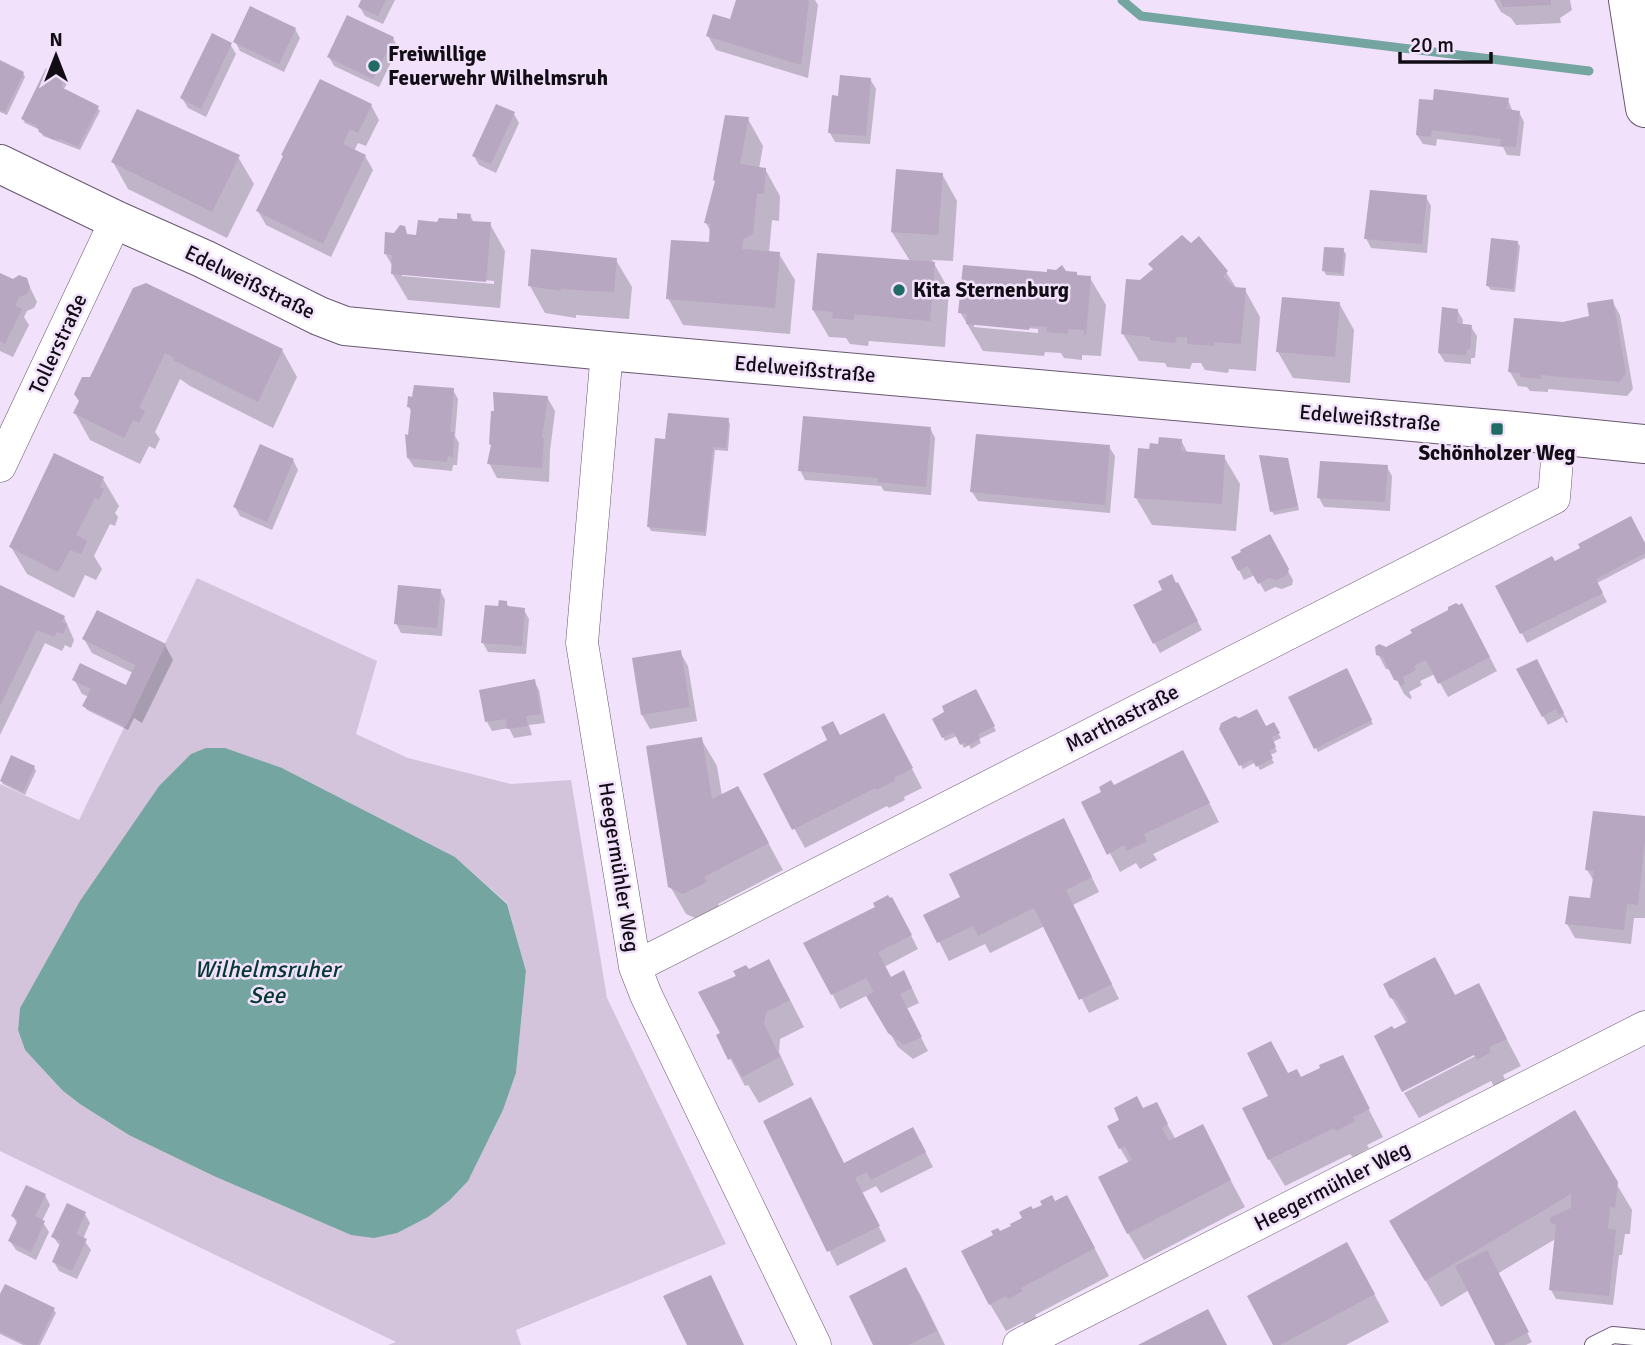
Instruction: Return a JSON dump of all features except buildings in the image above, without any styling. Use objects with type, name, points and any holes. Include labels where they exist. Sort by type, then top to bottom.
[{"type":"street","points":[[1628,0],[1645,108]]},
{"type":"street","name":"Edelweißstraße","points":[[0,164],[345,326],[1645,444]]},
{"type":"street","name":"Tollerstraße","points":[[0,466],[116,220]]},
{"type":"street","name":"Heegermühler Weg","points":[[607,351],[582,643],[635,967],[646,995],[816,1345]]},
{"type":"street","name":"Marthastraße","points":[[635,967],[1554,498],[1559,435]]},
{"type":"street","name":"Heegermühler Weg","points":[[1019,1345],[1645,1027]]},
{"type":"lane","points":[[1593,1345],[1613,1335],[1645,1338]]},
{"type":"shaded area","points":[[197,578],[377,661],[356,734],[408,758],[511,784],[571,780],[607,998],[726,1244],[516,1330],[521,1345],[388,1345],[396,1342],[0,1151],[0,784],[79,820]],"holes":[[[282,768],[455,857],[507,903],[526,971],[516,1073],[503,1110],[468,1181],[450,1200],[351,1235],[216,1177],[62,1090],[25,1050],[18,1030],[20,1008],[80,902],[159,786]]]},
{"type":"water","name":"Wilhelmsruher See","points":[[206,748],[225,748],[282,768],[455,857],[507,904],[526,971],[516,1073],[503,1110],[468,1181],[428,1217],[397,1233],[374,1238],[351,1235],[216,1177],[129,1135],[62,1090],[25,1050],[18,1030],[20,1008],[80,901],[159,786],[191,754]]},
{"type":"waterway","points":[[1122,0],[1141,16],[1589,71]]},
{"type":"place","name":"Freiwillige Feuerwehr Wilhelmsruh","points":[[374,66]]},
{"type":"place","name":"Kita Sternenburg","points":[[899,290]]},
{"type":"place","name":"Schönholzer Weg","points":[[1497,429]]}]
